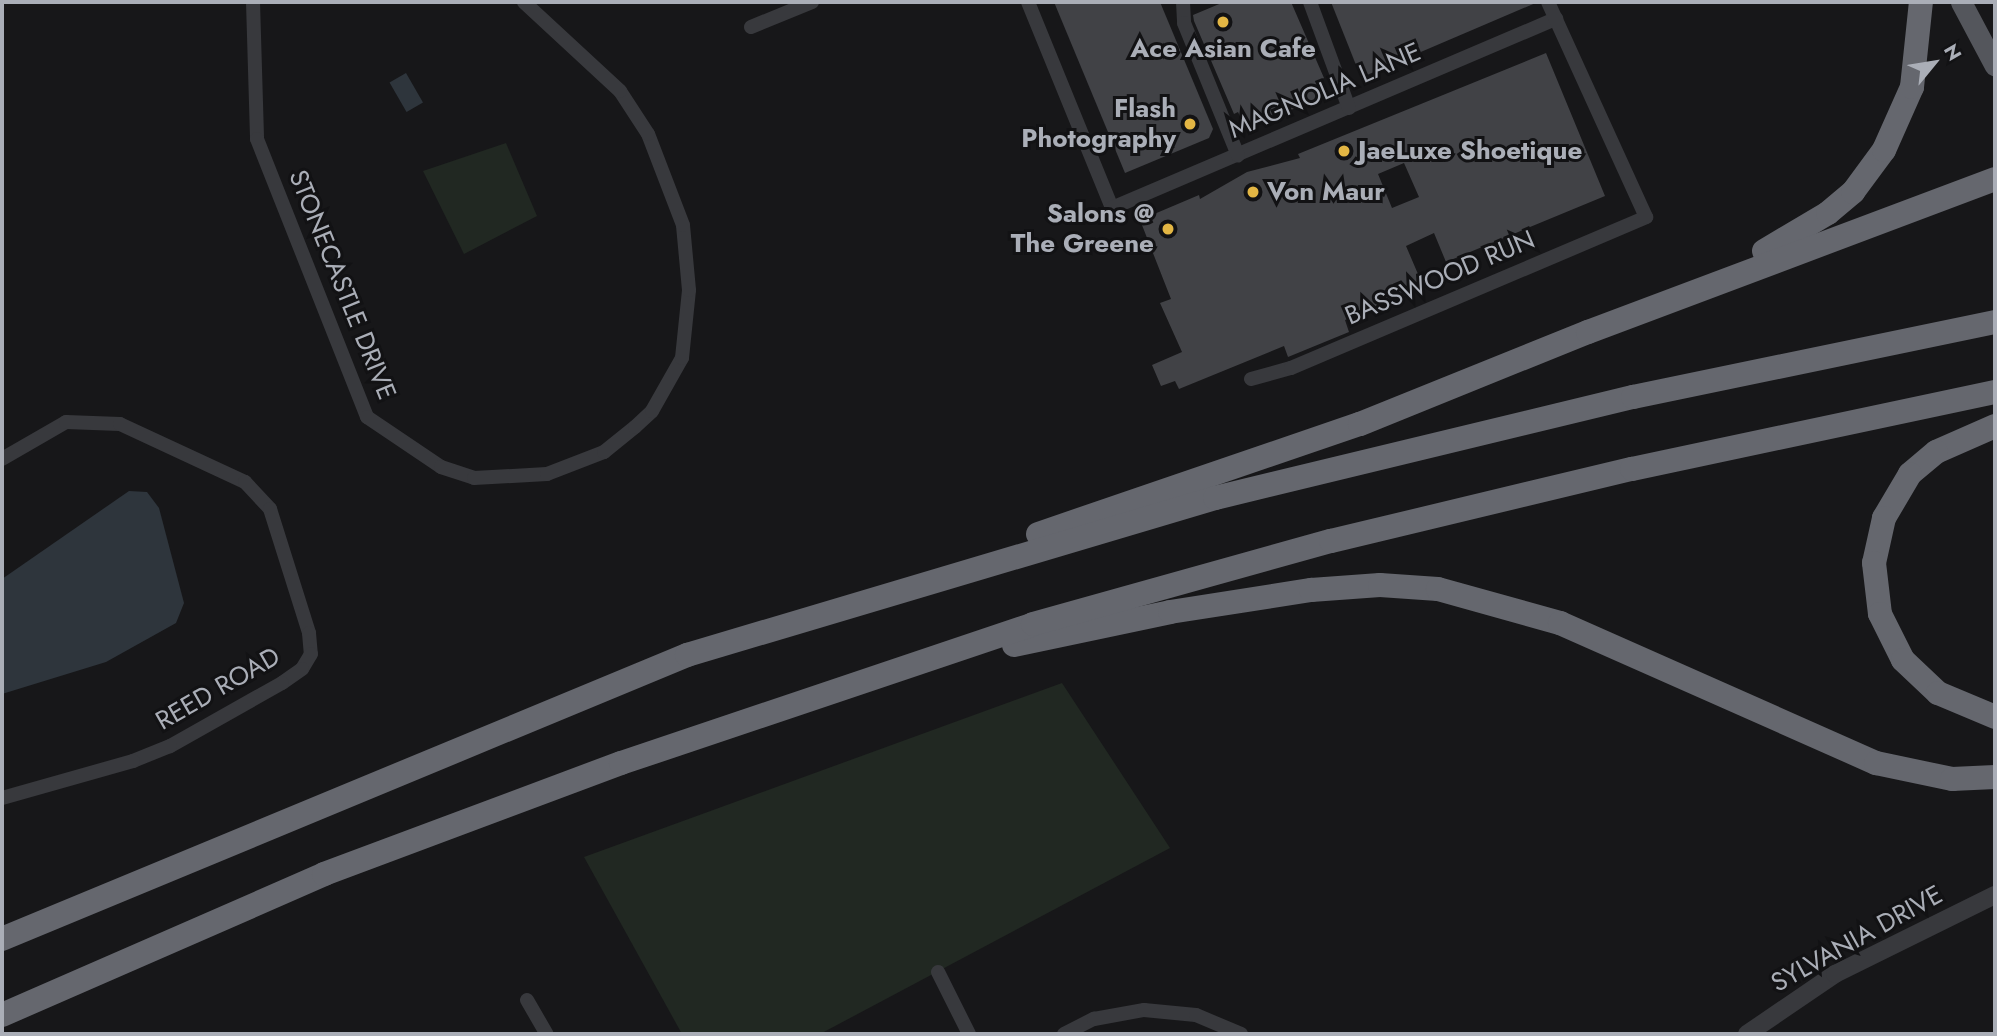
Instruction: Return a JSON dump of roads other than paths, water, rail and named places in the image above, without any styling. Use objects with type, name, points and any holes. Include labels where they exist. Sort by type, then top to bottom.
[{"type":"highway","points":[[1588,332],[1779,244],[1813,225],[1853,192],[1884,150],[1907,103],[1919,48],[1921,2]]},
{"type":"highway","points":[[2,939],[687,655],[1360,424],[1588,332],[1995,178]]},
{"type":"highway","points":[[687,655],[1215,498],[1633,397],[1995,323]]},
{"type":"highway","points":[[2,1015],[324,874],[621,763],[1033,624],[1331,541],[1658,463],[1995,392]]},
{"type":"highway","points":[[1995,426],[1936,452],[1910,474],[1884,518],[1874,564],[1880,614],[1903,660],[1938,693],[1995,717]]},
{"type":"highway","points":[[854,684],[1170,612],[1311,590],[1413,587],[1472,597],[1560,623],[1876,763],[1952,779],[1995,777]]},
{"type":"main road","points":[[1961,2],[1995,66]]},
{"type":"street","name":"STONECASTLE DRIVE","points":[[255,3],[257,139],[367,417],[441,467],[474,478],[547,474],[604,452],[652,411],[682,358],[689,290],[683,225],[648,134],[620,91],[524,2]]},
{"type":"street","points":[[751,27],[812,2]]},
{"type":"street","name":"MAGNOLIA LANE","points":[[1028,2],[1112,208],[1556,19]]},
{"type":"street","points":[[1183,2],[1184,23],[1238,155]]},
{"type":"street","points":[[1310,2],[1349,108]]},
{"type":"street","points":[[1548,2],[1556,19]]},
{"type":"street","name":"BASSWOOD RUN","points":[[1251,379],[1304,363],[1646,217],[1556,19]]},
{"type":"street","name":"REED ROAD","points":[[2,459],[66,422],[120,424],[245,482],[270,509],[309,633],[311,654],[302,669],[170,746],[133,761],[2,798]]},
{"type":"street","name":"SYLVANIA DRIVE","points":[[1747,1034],[1835,974],[1995,895]]},
{"type":"street","points":[[937,972],[969,1034]]},
{"type":"street","points":[[527,1000],[547,1034]]},
{"type":"street","points":[[1064,1034],[1094,1019],[1144,1010],[1196,1015],[1241,1034]]},
{"type":"place","name":"Ace Asian Cafe","points":[[1223,22]]},
{"type":"place","name":"Flash Photography","points":[[1190,124]]},
{"type":"place","name":"JaeLuxe Shoetique","points":[[1344,151]]},
{"type":"place","name":"Von Maur","points":[[1253,192]]},
{"type":"place","name":"Salons @ The Greene","points":[[1168,229]]}]
